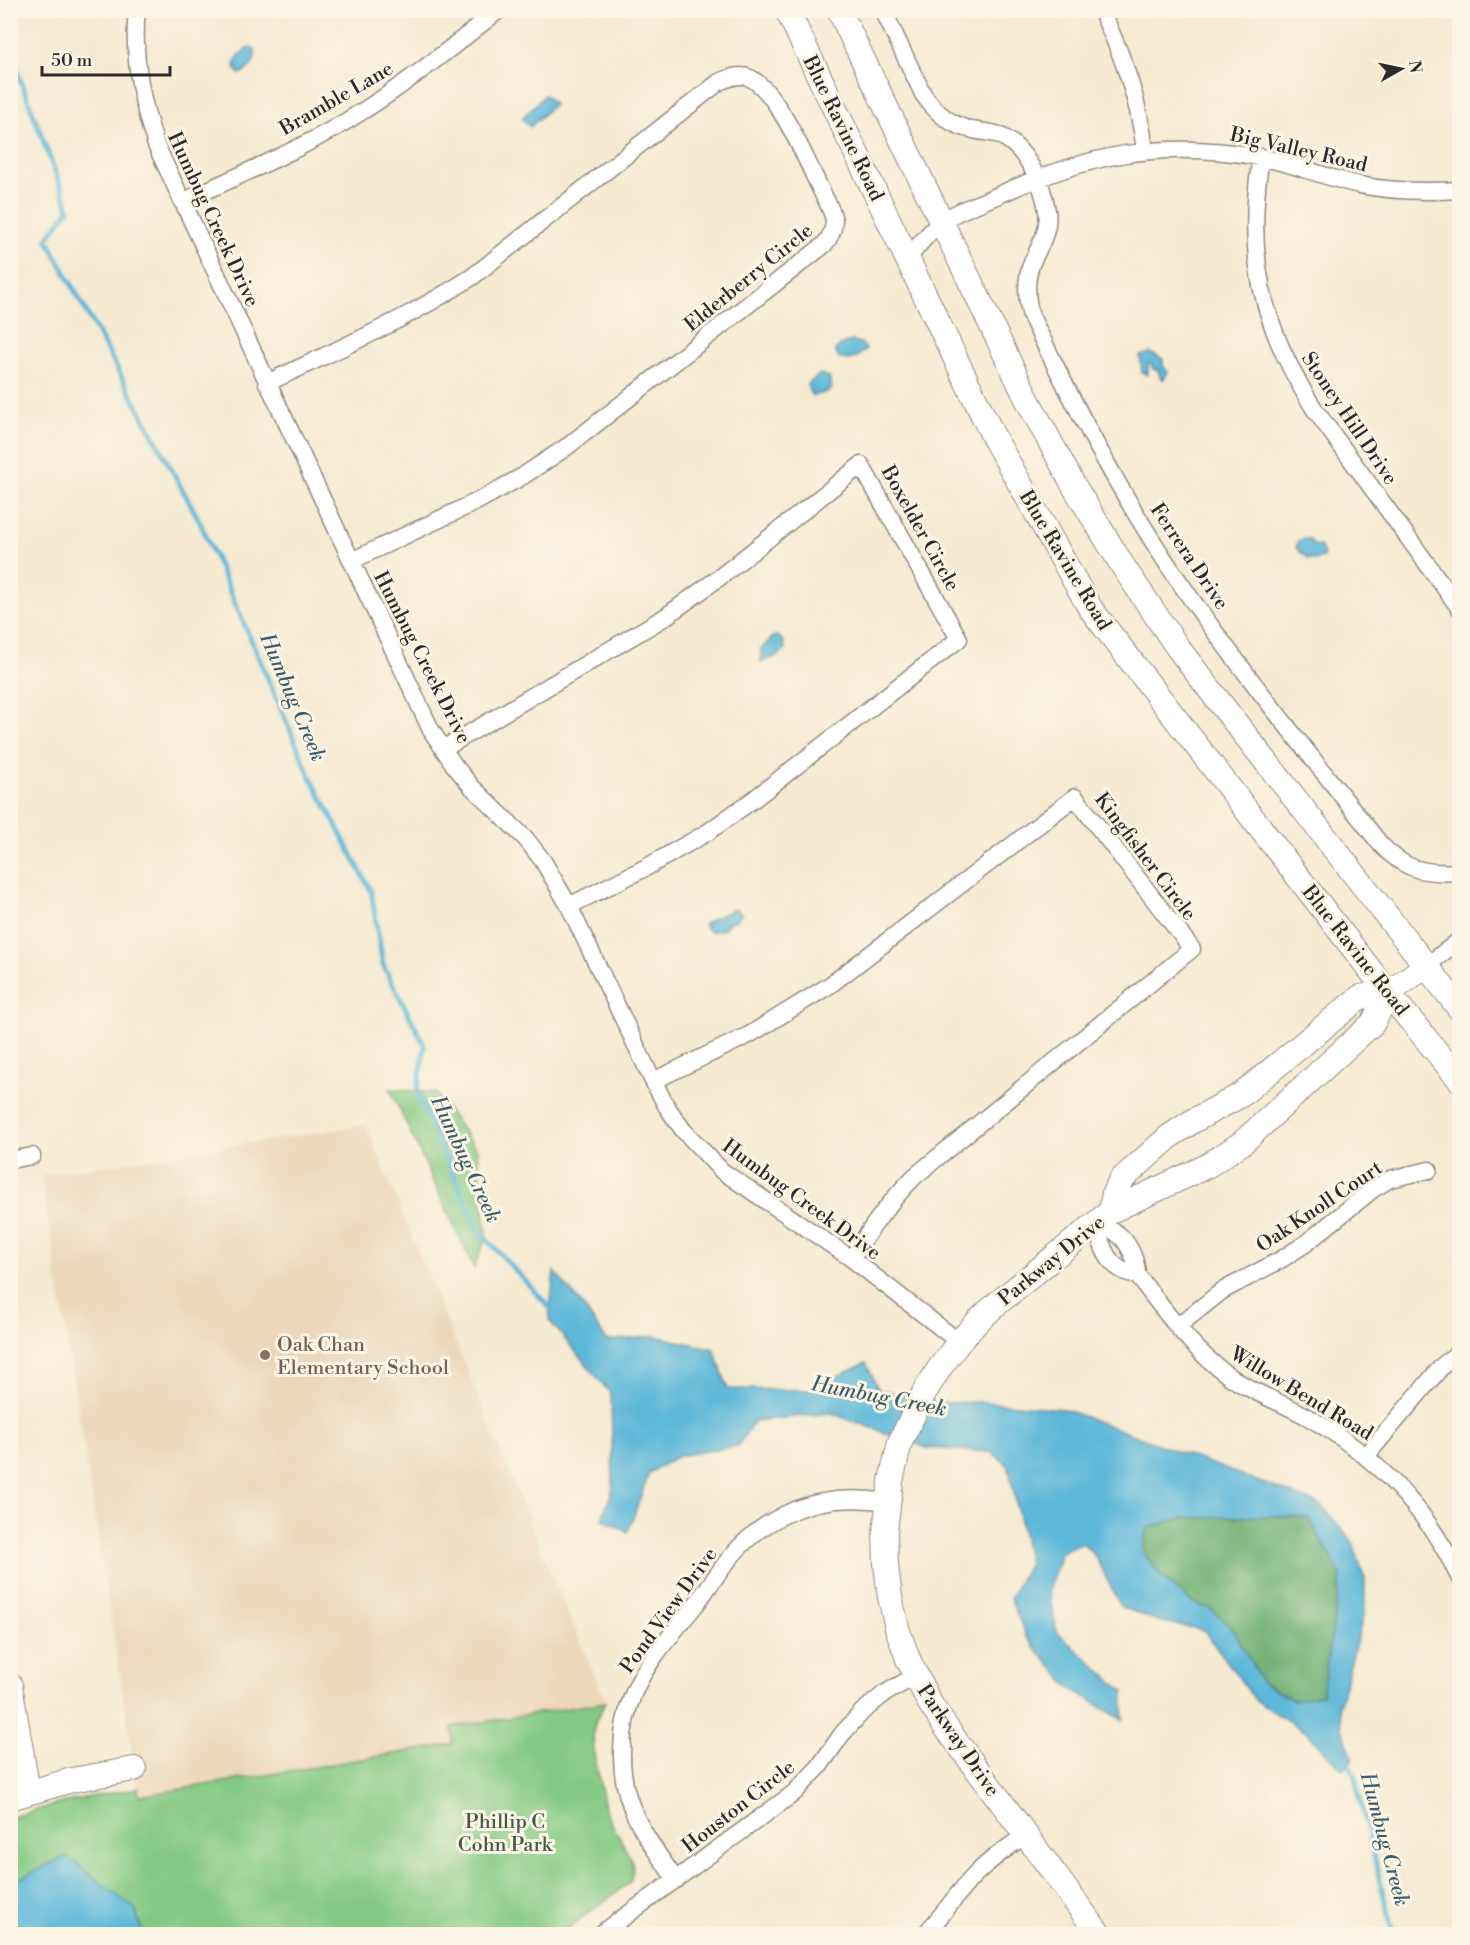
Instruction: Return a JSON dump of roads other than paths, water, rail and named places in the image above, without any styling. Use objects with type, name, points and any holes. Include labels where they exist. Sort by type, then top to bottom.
[{"type":"main road","name":"Blue Ravine Road","points":[[787,10],[993,436],[1090,608],[1389,993],[1460,1080]]},
{"type":"main road","points":[[839,10],[1028,401],[1074,486],[1124,568],[1178,648],[1460,1009]]},
{"type":"main road","name":"Parkway Drive","points":[[1098,1935],[945,1726],[915,1676],[897,1628],[886,1565],[885,1532],[888,1502],[900,1442],[940,1365],[959,1342],[999,1302],[1103,1217],[1207,1166],[1242,1143],[1373,1023],[1389,993],[1426,966]]},
{"type":"main road","name":"Parkway Drive","points":[[1103,1217],[1122,1180],[1170,1136],[1241,1095],[1360,997],[1389,993]]},
{"type":"main road","points":[[10,1685],[19,1795],[72,1780],[134,1769]]},
{"type":"street","name":"Humbug Creek Drive","points":[[137,10],[136,55],[139,86],[156,145],[431,730],[472,787],[526,839],[543,861],[568,906],[653,1081],[683,1130],[722,1171],[852,1259],[959,1342]]},
{"type":"street","name":"Bramble Lane","points":[[182,202],[309,141],[357,115],[402,85],[499,10]]},
{"type":"street","name":"Ferrera Drive","points":[[883,10],[923,94],[932,106],[956,125],[1005,138],[1020,150],[1030,164],[1044,196],[1048,223],[1029,271],[1027,293],[1031,316],[1078,412],[1124,494],[1174,573],[1228,650],[1391,856],[1418,870],[1433,873],[1460,872]]},
{"type":"street","points":[[1101,10],[1124,59],[1134,93],[1145,151]]},
{"type":"street","name":"Elderberry Circle","points":[[267,383],[399,320],[472,277],[719,82],[730,77],[743,76],[762,86],[777,106],[810,166],[833,216],[833,229],[829,240],[824,245],[568,446],[523,476],[476,502],[351,561]]},
{"type":"street","name":"Big Valley Road","points":[[907,259],[942,221],[1036,177],[1078,163],[1145,151],[1212,150],[1261,157],[1358,185],[1386,190],[1414,192],[1460,190]]},
{"type":"street","name":"Stoney Hill Drive","points":[[1261,157],[1254,224],[1256,256],[1261,289],[1282,353],[1315,410],[1460,609]]},
{"type":"street","name":"Boxelder Circle","points":[[443,749],[665,617],[720,577],[861,465],[959,639],[754,800],[708,832],[647,867],[568,906]]},
{"type":"street","name":"Kingfisher Circle","points":[[653,1081],[748,1035],[830,985],[1075,797],[1192,949],[915,1176],[892,1199],[876,1220],[852,1259]]},
{"type":"street","points":[[1426,966],[1460,940]]},
{"type":"street","points":[[10,1160],[32,1156]]},
{"type":"street","name":"Oak Knoll Court","points":[[1178,1326],[1222,1292],[1305,1244],[1372,1190],[1390,1179],[1429,1170]]},
{"type":"street","name":"Willow Bend Road","points":[[1103,1217],[1102,1249],[1116,1267],[1125,1274],[1137,1275],[1208,1360],[1227,1375],[1258,1394],[1304,1415],[1335,1433],[1366,1456],[1412,1502],[1433,1531],[1460,1579]]},
{"type":"street","points":[[1366,1456],[1442,1366],[1460,1351]]},
{"type":"street","name":"Pond View Drive","points":[[676,1880],[644,1836],[630,1805],[626,1789],[622,1739],[629,1707],[642,1676],[736,1551],[761,1529],[790,1512],[821,1502],[854,1499],[888,1502]]},
{"type":"street","name":"Houston Circle","points":[[601,1935],[794,1793],[819,1767],[842,1734],[862,1712],[884,1694],[915,1676]]},
{"type":"street","points":[[925,1935],[970,1881],[989,1862],[1025,1835]]},
{"type":"water","points":[[251,47],[255,49],[254,61],[239,74],[235,66],[237,58]]},
{"type":"water","points":[[545,95],[554,104],[530,127],[522,118]]},
{"type":"water","points":[[853,341],[861,343],[866,349],[854,359],[838,358],[835,350],[844,343]]},
{"type":"water","points":[[1150,353],[1163,359],[1163,366],[1168,372],[1164,379],[1161,379],[1158,370],[1153,369],[1151,363],[1148,364],[1148,375],[1142,373],[1140,356]]},
{"type":"water","points":[[820,374],[829,377],[832,388],[813,396],[809,392],[808,384]]},
{"type":"water","points":[[1310,539],[1313,545],[1320,546],[1324,553],[1323,557],[1318,560],[1309,559],[1296,548],[1298,541]]},
{"type":"water","points":[[778,636],[783,641],[785,649],[778,656],[761,662],[761,649],[773,637]]},
{"type":"water","points":[[736,909],[742,914],[729,922],[724,929],[711,932],[707,930],[704,924]]},
{"type":"water","points":[[554,1271],[583,1306],[607,1341],[655,1336],[714,1349],[728,1389],[808,1390],[866,1363],[879,1390],[948,1403],[983,1402],[1064,1409],[1321,1505],[1352,1541],[1365,1579],[1365,1609],[1339,1707],[1342,1729],[1353,1758],[1343,1770],[1306,1732],[1255,1700],[1204,1630],[1158,1621],[1121,1607],[1096,1558],[1083,1543],[1062,1552],[1048,1590],[1057,1632],[1124,1692],[1123,1720],[1070,1688],[1027,1638],[1010,1598],[1029,1563],[1008,1465],[991,1452],[927,1448],[831,1413],[755,1421],[737,1446],[678,1456],[649,1473],[628,1532],[602,1519],[613,1488],[611,1394],[549,1320]],"holes":[[[1273,1516],[1309,1518],[1341,1576],[1322,1695],[1293,1700],[1263,1684],[1232,1628],[1210,1609],[1191,1602],[1162,1577],[1142,1551],[1147,1528],[1181,1518]]]},
{"type":"water","points":[[66,1856],[135,1909],[143,1934],[11,1934],[11,1883]]},
{"type":"waterway","name":"Humbug Creek","points":[[10,52],[69,209],[47,239],[199,520],[310,776],[371,891],[383,965],[425,1046],[417,1092],[478,1230],[553,1311]]},
{"type":"waterway","name":"Humbug Creek","points":[[1346,1760],[1354,1774],[1393,1934]]},
{"type":"place","name":"Oak Chan Elementary School","points":[[265,1355]]},
{"type":"park label","name":"Phillip C Cohn Park","points":[[505,1832]]}]
